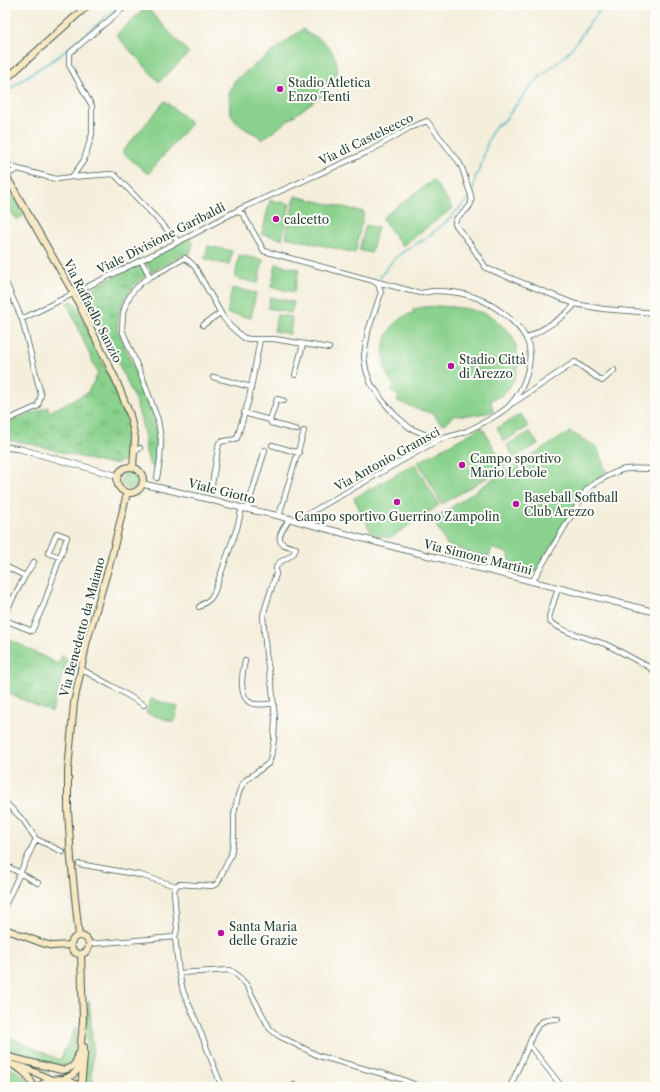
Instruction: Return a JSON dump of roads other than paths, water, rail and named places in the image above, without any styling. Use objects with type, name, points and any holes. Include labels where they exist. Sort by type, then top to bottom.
[{"type":"main road","points":[[5,80],[88,5]]},
{"type":"main road","name":"Via Raffaello Sanzio","points":[[6,174],[74,294],[116,380],[130,415],[135,438],[133,467]]},
{"type":"main road","points":[[133,467],[137,469],[142,476],[143,484],[135,492],[128,493],[119,486],[118,476],[122,470],[133,467]]},
{"type":"main road","name":"Via Benedetto da Maiano","points":[[78,936],[68,810],[70,738],[74,703],[87,641],[111,559],[128,493]]},
{"type":"main road","points":[[5,929],[52,946],[71,945]]},
{"type":"main road","points":[[78,936],[85,938],[89,944],[86,950],[80,954],[74,951],[71,945],[74,938],[78,936]]},
{"type":"main road","points":[[64,1079],[80,1087],[84,1056],[84,1030],[80,954]]},
{"type":"main road","points":[[5,1057],[61,1070],[70,1069],[74,1066],[76,1061],[83,1020]]},
{"type":"main road","points":[[38,1087],[52,1080],[64,1079],[74,1075],[78,1071],[83,1020]]},
{"type":"main road","points":[[5,1061],[25,1073],[32,1081],[32,1087]]},
{"type":"main road","points":[[12,1065],[25,1068],[52,1080]]},
{"type":"street","points":[[72,177],[84,160],[92,134],[92,106],[69,65],[69,55],[127,5]]},
{"type":"street","name":"Via di Castelsecco","points":[[238,210],[370,151],[409,128],[428,121],[459,162],[463,170],[472,200],[470,206],[465,212],[456,218],[455,224],[486,268],[575,304],[603,309],[655,312]]},
{"type":"street","points":[[5,164],[56,179],[112,174],[118,178],[178,241]]},
{"type":"street","points":[[6,174],[18,169]]},
{"type":"street","points":[[243,214],[244,209],[248,205]]},
{"type":"street","name":"Viale Divisione Garibaldi","points":[[22,319],[238,210],[243,214],[264,251],[420,293],[434,291],[452,292],[476,298],[491,305],[508,317],[520,329],[526,339]]},
{"type":"street","points":[[157,478],[161,440],[158,420],[122,330],[123,313],[127,301],[133,290],[150,277],[184,258],[190,261],[195,267],[220,313],[230,326],[244,338],[274,340],[329,348]]},
{"type":"street","points":[[141,260],[150,277]]},
{"type":"street","points":[[370,279],[378,284],[381,293],[368,331],[364,356],[366,370],[372,384],[382,400],[395,415],[410,428],[438,440]]},
{"type":"street","points":[[5,281],[22,319],[41,395],[38,406],[5,421]]},
{"type":"street","points":[[526,339],[570,311],[575,304]]},
{"type":"street","points":[[203,325],[220,313]]},
{"type":"street","points":[[211,490],[219,443],[234,441],[237,438],[249,399],[260,339]]},
{"type":"street","name":"Via Antonio Gramsci","points":[[293,519],[308,514],[438,440],[466,431],[498,414],[509,406],[524,384],[528,369],[529,347],[526,339]]},
{"type":"street","points":[[295,375],[302,344]]},
{"type":"street","points":[[509,406],[575,362],[602,381],[614,370]]},
{"type":"street","points":[[213,377],[251,387]]},
{"type":"street","points":[[270,420],[277,399],[284,401]]},
{"type":"street","points":[[244,413],[270,420],[271,423],[297,430]]},
{"type":"street","points":[[279,516],[304,431]]},
{"type":"street","points":[[272,446],[299,452]]},
{"type":"street","points":[[5,447],[20,449],[118,476]]},
{"type":"street","points":[[134,452],[140,448]]},
{"type":"street","points":[[199,607],[210,599],[214,593],[266,450]]},
{"type":"street","points":[[532,582],[587,489],[591,485],[626,469],[655,469]]},
{"type":"street","name":"Viale Giotto","points":[[143,484],[244,509],[293,519]]},
{"type":"street","points":[[79,864],[140,875],[176,886],[179,884],[212,886],[217,884],[231,856],[234,837],[234,814],[242,785],[246,780],[269,762],[271,756],[275,726],[274,703],[266,654],[263,615],[276,574],[276,567],[280,562],[294,553],[296,548],[282,544],[279,539],[279,534],[293,519]]},
{"type":"street","name":"Via Simone Martini","points":[[293,519],[402,549],[655,612]]},
{"type":"street","points":[[5,620],[32,631],[44,604],[60,557],[66,537],[57,533],[48,553],[60,557]]},
{"type":"street","points":[[5,613],[34,562]]},
{"type":"street","points":[[5,566],[25,576]]},
{"type":"street","points":[[558,588],[549,617],[550,622],[574,635],[604,644],[650,667],[655,672]]},
{"type":"street","points":[[245,661],[242,677],[245,697],[251,703],[258,705],[274,703]]},
{"type":"street","points":[[81,668],[144,706]]},
{"type":"street","points":[[5,802],[24,821],[36,839],[63,852]]},
{"type":"street","points":[[5,905],[36,839]]},
{"type":"street","points":[[5,866],[20,872],[38,883]]},
{"type":"street","points":[[176,886],[174,891],[177,929],[175,937],[179,973],[183,991],[222,1087]]},
{"type":"street","points":[[89,944],[175,937]]},
{"type":"street","points":[[179,973],[230,970],[246,984],[270,1030],[279,1036],[319,1056],[401,1079],[422,1087]]},
{"type":"street","points":[[510,1087],[540,1022],[558,1018]]},
{"type":"street","points":[[530,1042],[530,1046],[562,1087]]},
{"type":"street","points":[[294,1085],[301,1087]]},
{"type":"waterway","points":[[5,94],[20,81],[59,56],[120,5]]},
{"type":"waterway","points":[[472,194],[475,177],[480,169],[492,131],[497,125],[504,121],[529,88],[564,57],[603,5]]},
{"type":"waterway","points":[[380,277],[393,260],[407,249],[425,239],[445,223],[470,197]]},
{"type":"place","name":"Stadio Atletica Enzo Tenti","points":[[280,89]]},
{"type":"place","name":"calcetto","points":[[276,219]]},
{"type":"place","name":"Stadio Città di Arezzo","points":[[451,366]]},
{"type":"place","name":"Campo sportivo Mario Lebole","points":[[462,465]]},
{"type":"place","name":"Campo sportivo Guerrino Zampolin","points":[[397,502]]},
{"type":"place","name":"Baseball Softball Club Arezzo","points":[[516,504]]},
{"type":"place","name":"Santa Maria delle Grazie","points":[[221,933]]}]
